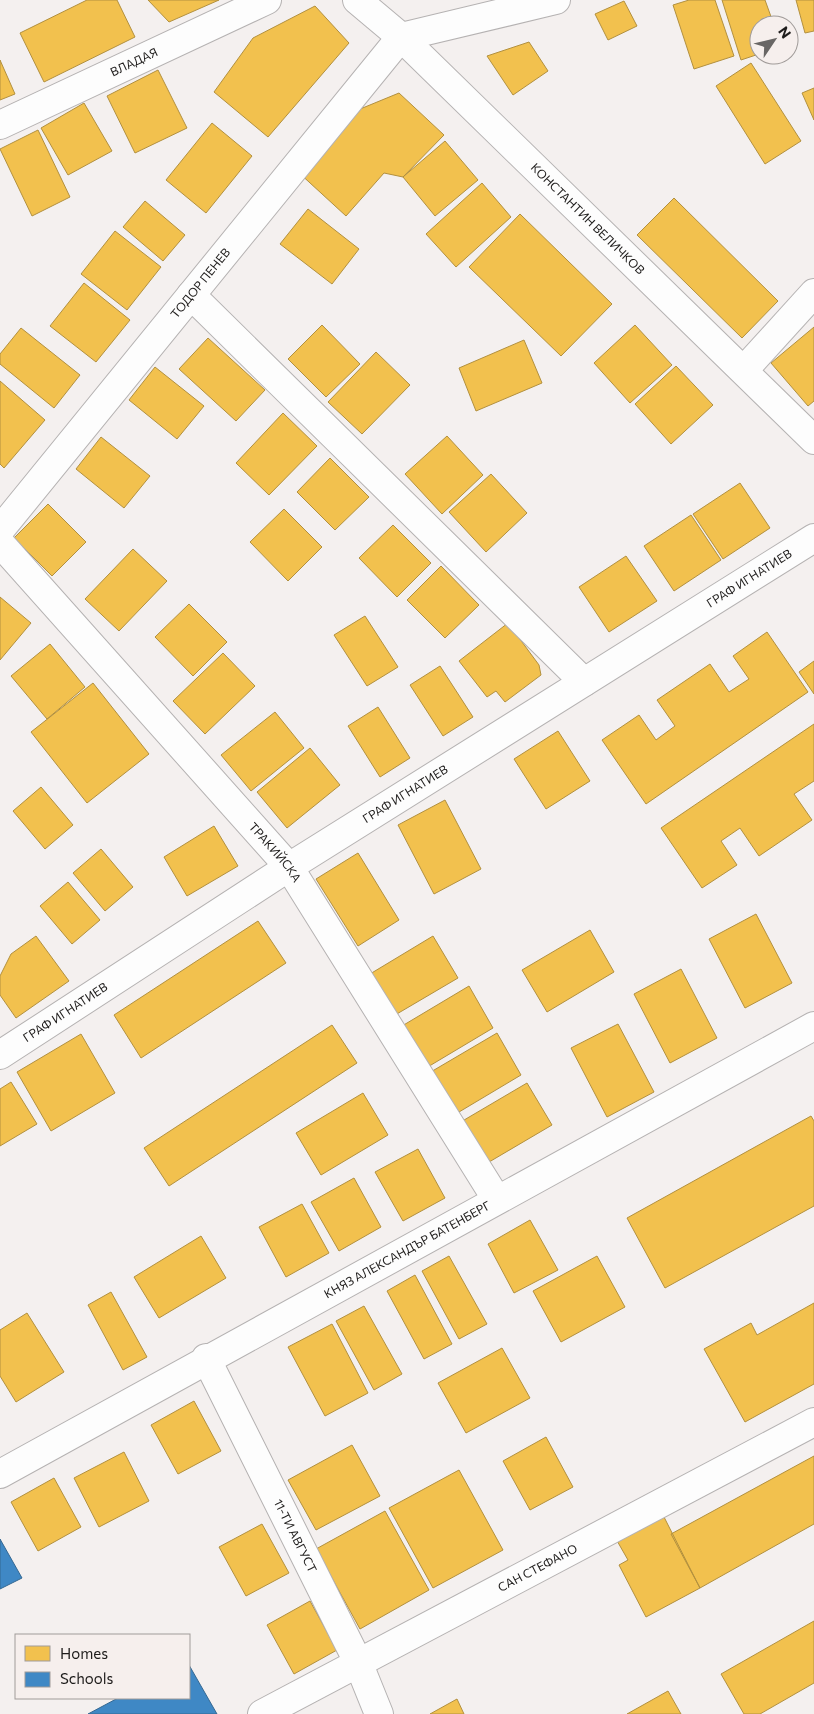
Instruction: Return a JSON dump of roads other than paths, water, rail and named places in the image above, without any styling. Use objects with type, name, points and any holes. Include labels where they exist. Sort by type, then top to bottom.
[{"type":"street","name":"ВЛАДАЯ","points":[[0,125],[267,0]]},
{"type":"street","name":"КОНСТАНТИН ВЕЛИЧКОВ","points":[[357,0],[400,37],[814,440]]},
{"type":"street","points":[[400,37],[556,0]]},
{"type":"street","name":"ТОДОР ПЕНЕВ","points":[[0,530],[400,37]]},
{"type":"street","points":[[744,370],[814,293]]},
{"type":"street","points":[[191,295],[584,682]]},
{"type":"street","name":"ГРАФ ИГНАТИЕВ","points":[[4,1046],[814,538]]},
{"type":"street","name":"ТРАКИЙСКА","points":[[0,543],[289,867],[497,1200]]},
{"type":"street","name":"КНЯЗ АЛЕКСАНДЪР БАТЕНБЕРГ","points":[[0,1474],[206,1358],[814,1026]]},
{"type":"street","name":"11-ТИ АВГУСТ","points":[[206,1358],[358,1662],[380,1714]]},
{"type":"street","name":"САН СТЕФАНО","points":[[262,1714],[814,1422]]}]
